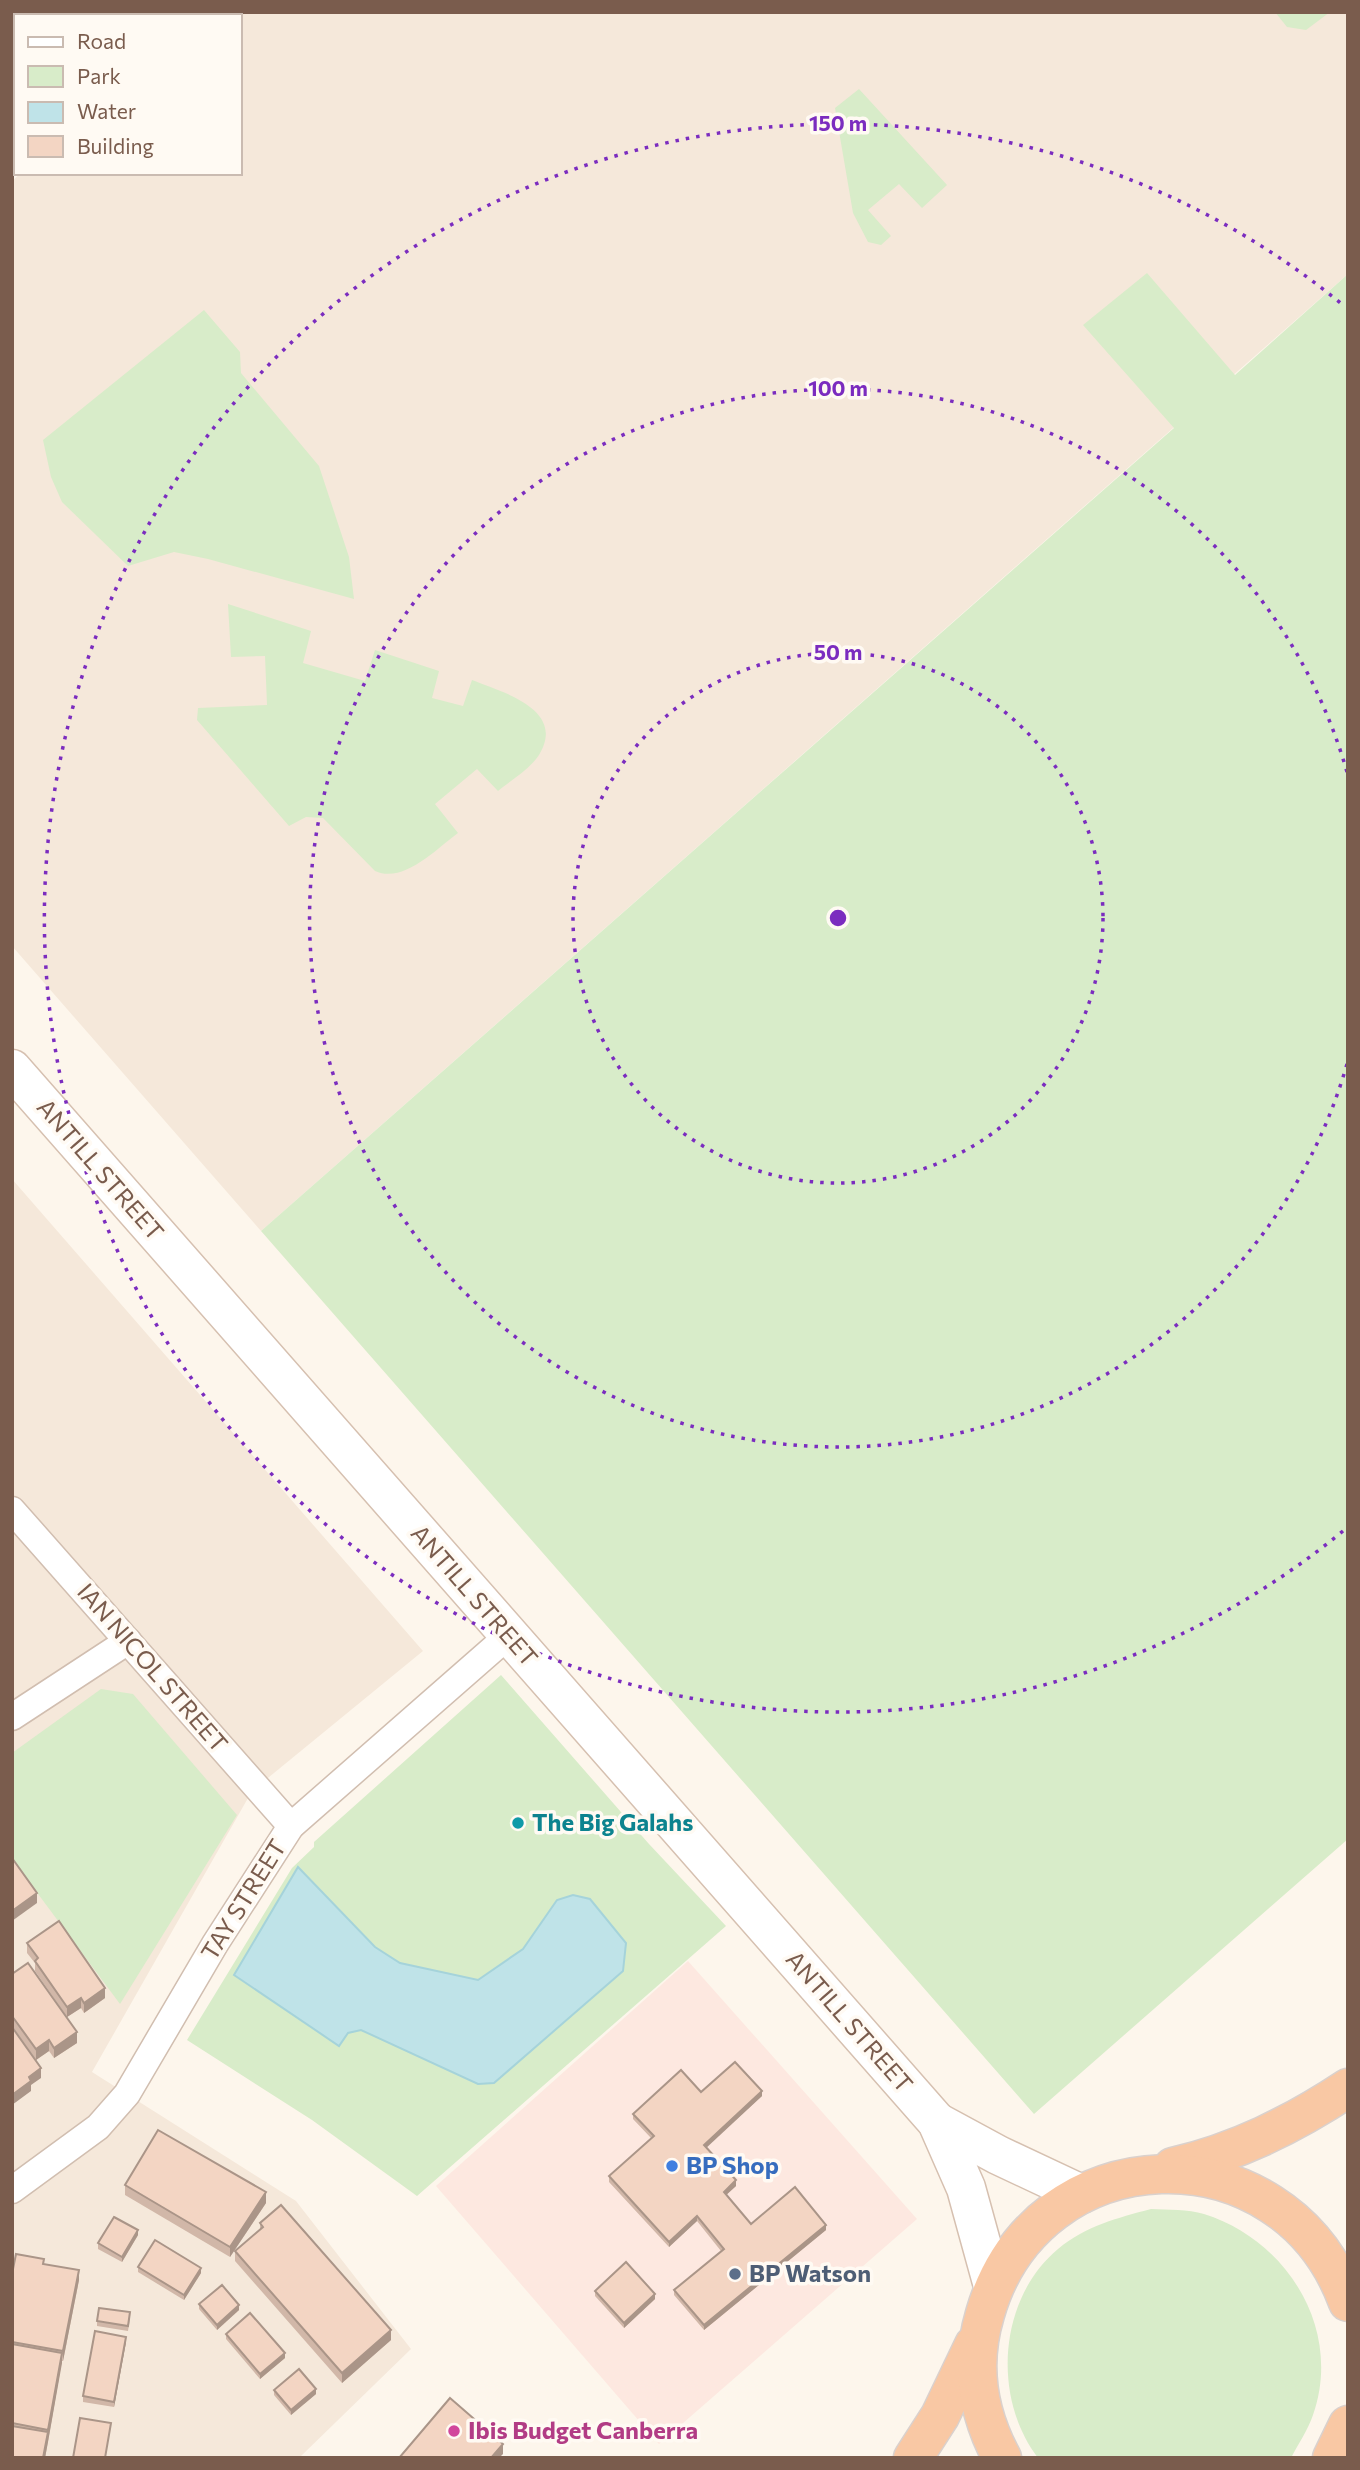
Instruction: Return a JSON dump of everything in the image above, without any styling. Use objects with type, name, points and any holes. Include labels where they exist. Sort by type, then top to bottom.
[{"type":"highway","points":[[914,2458],[940,2416],[978,2337],[993,2286],[1030,2231],[1081,2194],[1140,2175],[1208,2159],[1266,2137],[1348,2088]]},
{"type":"highway","points":[[1140,2175],[1174,2173],[1208,2177],[1265,2199],[1308,2234],[1326,2257],[1348,2301]]},
{"type":"highway","points":[[978,2337],[976,2371],[980,2404],[1002,2458]]},
{"type":"highway","points":[[1332,2458],[1348,2425]]},
{"type":"main road","name":"ANTILL STREET","points":[[12,1069],[937,2122],[966,2188],[993,2286]]},
{"type":"main road","name":"ANTILL STREET","points":[[937,2122],[998,2155],[1081,2194]]},
{"type":"street","name":"IAN NICOL STREET","points":[[12,1510],[291,1826]]},
{"type":"street","name":"TAY STREET","points":[[12,2190],[98,2127],[127,2094],[215,1944],[291,1826],[509,1635]]},
{"type":"street","points":[[12,1717],[128,1640]]},
{"type":"shaded area","points":[[1348,12],[1348,274],[261,1231],[12,946],[12,181],[19,175],[242,175],[242,14],[202,14]]},
{"type":"shaded area","points":[[12,1179],[423,1651],[252,1791],[92,2072],[296,2201],[411,2349],[299,2458],[12,2458]]},
{"type":"shaded area","points":[[688,1961],[917,2219],[659,2444],[436,2186]]},
{"type":"green space","points":[[1275,12],[1330,12],[1306,30],[1287,27]]},
{"type":"green space","points":[[859,89],[947,185],[922,208],[899,184],[868,210],[891,236],[881,245],[868,242],[853,213],[835,108]]},
{"type":"green space","points":[[1147,273],[1235,375],[1348,274],[1348,1839],[1034,2114],[261,1231],[1174,428],[1083,325]]},
{"type":"green space","points":[[204,310],[240,352],[241,373],[319,466],[349,557],[354,599],[174,552],[128,566],[62,502],[51,477],[43,440]]},
{"type":"green space","points":[[228,604],[311,631],[303,663],[365,681],[375,650],[439,671],[432,698],[463,706],[472,680],[514,697],[538,714],[545,726],[545,739],[539,755],[498,791],[477,769],[435,804],[458,833],[408,869],[386,874],[375,871],[323,818],[306,817],[289,826],[197,720],[198,708],[267,705],[265,656],[231,657]]},
{"type":"green space","points":[[501,1675],[649,1844],[726,1926],[417,2196],[312,2120],[187,2040],[292,1868],[314,1847],[314,1842]]},
{"type":"green space","points":[[101,1689],[133,1694],[237,1815],[120,2004],[12,1859],[12,1753]]},
{"type":"green space","points":[[1151,2209],[1198,2212],[1234,2227],[1260,2244],[1283,2266],[1301,2292],[1314,2320],[1320,2351],[1320,2383],[1311,2421],[1291,2458],[1038,2458],[1023,2434],[1013,2407],[1008,2379],[1008,2350],[1013,2321],[1023,2294],[1038,2270],[1069,2241],[1102,2224]]},
{"type":"water","points":[[298,1867],[375,1947],[400,1963],[478,1980],[523,1949],[557,1900],[573,1895],[590,1899],[626,1943],[623,1971],[494,2083],[478,2084],[361,2030],[348,2033],[339,2046],[234,1975]]},
{"type":"building","points":[[12,1858],[37,1893],[12,1911]]},
{"type":"building","points":[[59,1921],[105,1988],[84,2003],[81,1998],[67,2007],[35,1961],[38,1958],[27,1943]]},
{"type":"building","points":[[28,1963],[77,2032],[54,2048],[49,2040],[36,2049],[12,2016],[12,1974]]},
{"type":"building","points":[[12,2027],[41,2068],[29,2077],[31,2081],[12,2095]]},
{"type":"building","points":[[735,2062],[762,2091],[704,2145],[736,2180],[724,2192],[751,2224],[795,2187],[826,2225],[704,2325],[674,2290],[724,2249],[697,2216],[669,2242],[609,2176],[654,2136],[633,2114],[681,2070],[701,2092]]},
{"type":"building","points":[[158,2130],[266,2192],[230,2247],[125,2185]]},
{"type":"building","points":[[281,2205],[391,2330],[342,2373],[235,2251],[263,2227],[260,2223]]},
{"type":"building","points":[[114,2217],[138,2230],[122,2257],[98,2243]]},
{"type":"building","points":[[155,2240],[201,2268],[184,2295],[138,2267]]},
{"type":"building","points":[[16,2254],[44,2259],[43,2264],[79,2270],[63,2351],[12,2342],[12,2274]]},
{"type":"building","points":[[626,2262],[655,2294],[624,2323],[595,2291]]},
{"type":"building","points":[[222,2285],[239,2305],[217,2325],[199,2304]]},
{"type":"building","points":[[99,2308],[130,2312],[128,2326],[97,2321]]},
{"type":"building","points":[[250,2313],[285,2353],[260,2374],[226,2334]]},
{"type":"building","points":[[95,2331],[126,2337],[114,2402],[83,2396]]},
{"type":"building","points":[[12,2344],[62,2353],[48,2430],[12,2423]]},
{"type":"building","points":[[299,2369],[316,2389],[291,2410],[274,2390]]},
{"type":"building","name":"Ibis Budget Canberra","points":[[450,2398],[503,2444],[491,2458],[399,2458]]},
{"type":"building","points":[[80,2418],[111,2423],[105,2458],[73,2458]]},
{"type":"building","points":[[12,2426],[48,2432],[43,2458],[12,2458]]},
{"type":"place","name":"The Big Galahs","points":[[518,1823]]},
{"type":"place","name":"BP Shop","points":[[672,2166]]},
{"type":"place","name":"BP Watson","points":[[735,2274]]},
{"type":"place","name":"Ibis Budget Canberra","points":[[454,2431]]}]
